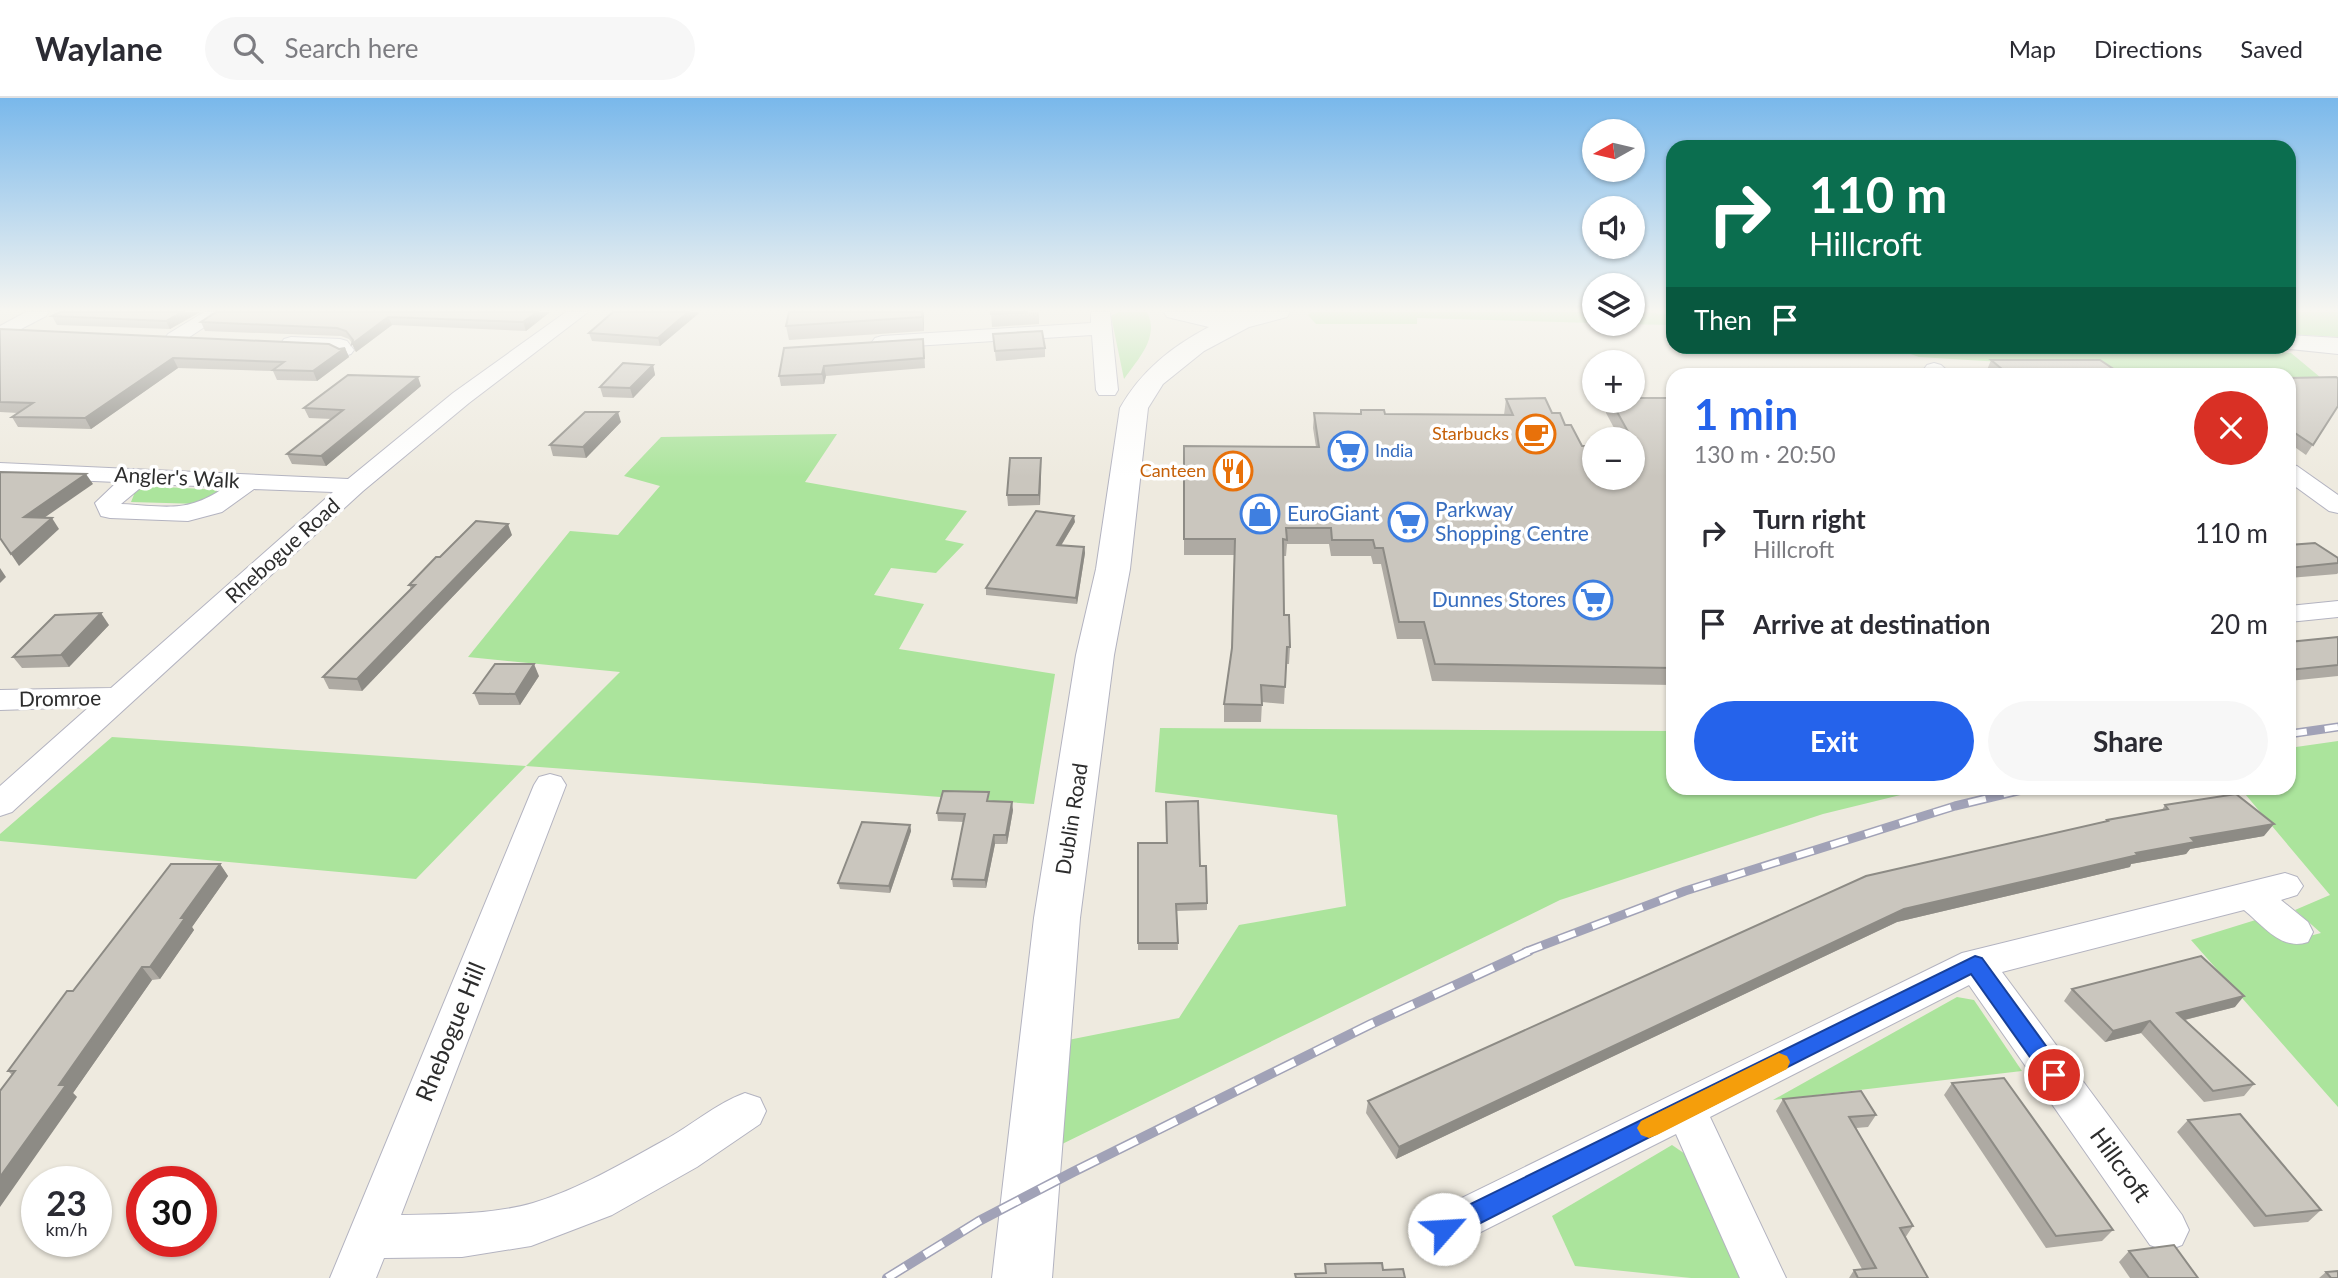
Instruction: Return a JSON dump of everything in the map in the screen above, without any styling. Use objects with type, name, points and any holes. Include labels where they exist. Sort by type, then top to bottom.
[{"type":"main road","points":[[1158,367],[1159,370],[1163,367]]},
{"type":"main road","name":"Dublin Road","points":[[1022,1278],[1051,966],[1094,655],[1113,569],[1133,408],[1143,387],[1159,370]]},
{"type":"street","name":"Rhebogue Road","points":[[0,804],[354,486],[503,367]]},
{"type":"street","points":[[1105,367],[1107,390]]},
{"type":"street","name":"Angler's Walk","points":[[0,470],[354,486]]},
{"type":"street","points":[[140,476],[107,503],[110,510],[188,514],[212,507],[249,481]]},
{"type":"street","points":[[2296,476],[2338,506]]},
{"type":"street","points":[[2296,613],[2338,609]]},
{"type":"street","name":"Dromroe","points":[[0,700],[120,698]]},
{"type":"street","name":"Rhebogue Hill","points":[[353,1278],[550,785]]},
{"type":"street","points":[[1444,1229],[1975,964],[2268,891],[2295,932]]},
{"type":"street","name":"Hillcroft","points":[[1975,964],[2166,1230]]},
{"type":"street","points":[[1686,1110],[1763,1278]]},
{"type":"street","points":[[369,1237],[461,1235],[531,1225],[596,1200],[682,1153],[745,1111]]},
{"type":"green space","points":[[1122,367],[1133,367],[1124,379]]},
{"type":"green space","points":[[2084,367],[2308,367],[2326,382],[2296,380],[2296,368]]},
{"type":"green space","points":[[837,434],[805,482],[967,511],[945,540],[964,544],[936,573],[891,568],[874,595],[924,604],[899,649],[1055,674],[1034,804],[526,766],[620,672],[468,657],[570,531],[618,535],[660,486],[624,476],[661,437]]},
{"type":"green space","points":[[144,486],[222,490],[201,504],[131,502],[135,492]]},
{"type":"green space","points":[[1160,728],[1666,731],[1666,795],[1900,795],[1823,814],[1560,900],[1056,1147],[1058,1042],[1179,1018],[1239,925],[1346,906],[1337,815],[1155,792]]},
{"type":"green space","points":[[112,737],[526,766],[416,879],[0,841],[0,834]]},
{"type":"green space","points":[[2338,741],[2338,1107],[2191,940],[2262,918],[2290,941],[2321,933],[2295,910],[2330,895],[2246,795],[2296,795],[2296,747]]},
{"type":"green space","points":[[1957,997],[1974,1000],[2022,1071],[1773,1100]]},
{"type":"green space","points":[[1672,1145],[1688,1156],[1741,1278],[1691,1278],[1575,1266],[1552,1216]]},
{"type":"building","points":[[0,367],[160,367],[85,418],[12,417],[33,403],[0,402]]},
{"type":"building","points":[[277,367],[318,367],[313,371],[273,370]]},
{"type":"building","points":[[619,367],[651,367],[630,388],[600,387]]},
{"type":"building","points":[[781,367],[824,367],[822,374],[779,376]]},
{"type":"building","points":[[2000,367],[2112,368],[2001,368]]},
{"type":"building","points":[[348,375],[418,377],[321,456],[287,454],[343,410],[304,408]]},
{"type":"building","points":[[2296,378],[2338,378],[2338,406],[2313,445],[2296,434]]},
{"type":"building","points":[[1545,398],[1552,413],[1560,413],[1565,425],[1571,425],[1582,446],[1582,490],[1645,490],[1645,427],[1625,427],[1618,413],[1645,413],[1645,398],[1666,398],[1666,668],[1435,664],[1424,622],[1399,622],[1383,548],[1375,548],[1373,540],[1332,540],[1331,528],[1286,528],[1287,540],[1283,539],[1284,615],[1289,615],[1290,647],[1287,647],[1285,687],[1261,685],[1262,705],[1224,704],[1232,648],[1235,539],[1184,539],[1184,446],[1319,447],[1314,413],[1361,414],[1361,410],[1384,410],[1385,414],[1513,415],[1506,399]]},
{"type":"building","points":[[585,412],[618,412],[583,447],[550,445]]},
{"type":"building","points":[[1010,458],[1041,458],[1039,495],[1007,495]]},
{"type":"building","points":[[0,472],[86,474],[24,517],[52,518],[11,554],[0,538]]},
{"type":"building","points":[[1036,511],[1074,516],[1057,545],[1084,547],[1076,598],[986,588]]},
{"type":"building","points":[[476,521],[508,524],[357,679],[323,677],[415,585],[409,585],[436,557],[440,557]]},
{"type":"building","points":[[2315,543],[2338,558],[2338,563],[2296,567],[2296,544]]},
{"type":"building","points":[[101,613],[61,655],[13,657],[55,615]]},
{"type":"building","points":[[2338,637],[2338,665],[2296,669],[2296,641]]},
{"type":"building","points":[[495,664],[534,664],[515,694],[474,693]]},
{"type":"building","points":[[943,791],[989,792],[987,801],[1012,802],[1006,835],[994,835],[985,880],[952,879],[965,814],[937,813]]},
{"type":"building","points":[[2237,795],[2274,824],[2191,838],[2195,842],[2136,853],[2138,855],[1904,909],[1399,1147],[1368,1101],[1866,876],[2107,820],[2168,809],[2165,805]]},
{"type":"building","points":[[1198,801],[1200,866],[1206,866],[1207,903],[1176,904],[1178,943],[1138,943],[1138,843],[1167,843],[1166,802]]},
{"type":"building","points":[[862,822],[910,825],[889,886],[838,883]]},
{"type":"building","points":[[171,864],[220,864],[150,967],[142,967],[59,1085],[66,1085],[0,1177],[0,1091],[15,1071],[8,1071],[67,991],[73,991]]},
{"type":"building","points":[[2201,956],[2244,996],[2177,1013],[2254,1084],[2213,1091],[2150,1021],[2113,1031],[2072,989]]},
{"type":"building","points":[[2004,1078],[2113,1230],[2056,1236],[1952,1083]]},
{"type":"building","points":[[1861,1091],[1876,1115],[1849,1117],[1913,1226],[1900,1228],[1928,1278],[1858,1278],[1854,1270],[1876,1268],[1783,1099]]},
{"type":"building","points":[[2240,1114],[2321,1210],[2266,1216],[2188,1120]]},
{"type":"building","points":[[2174,1245],[2198,1278],[2149,1278],[2129,1251]]},
{"type":"building","points":[[1382,1263],[1383,1270],[1403,1269],[1405,1278],[1296,1278],[1295,1274],[1326,1273],[1325,1264]]},
{"type":"building","points":[[2338,1271],[2338,1278],[2331,1278],[2326,1272]]},
{"type":"railway","points":[[2296,733],[2338,727]]},
{"type":"railway","points":[[1525,952],[1685,891],[1955,806],[2001,795]]},
{"type":"railway","points":[[887,1278],[979,1221],[1073,1172],[1371,1024],[1529,951]]},
{"type":"slow traffic","points":[[1649,1128],[1779,1062]]},
{"type":"place","name":"Starbucks","points":[[1536,434]]},
{"type":"place","name":"India","points":[[1348,451]]},
{"type":"place","name":"Canteen","points":[[1233,471]]},
{"type":"place","name":"EuroGiant","points":[[1260,514]]},
{"type":"place","name":"Parkway Shopping Centre","points":[[1408,522]]},
{"type":"place","name":"Dunnes Stores","points":[[1593,600]]},
{"type":"route","points":[[1444,1229],[1975,964],[2054,1075]]}]
